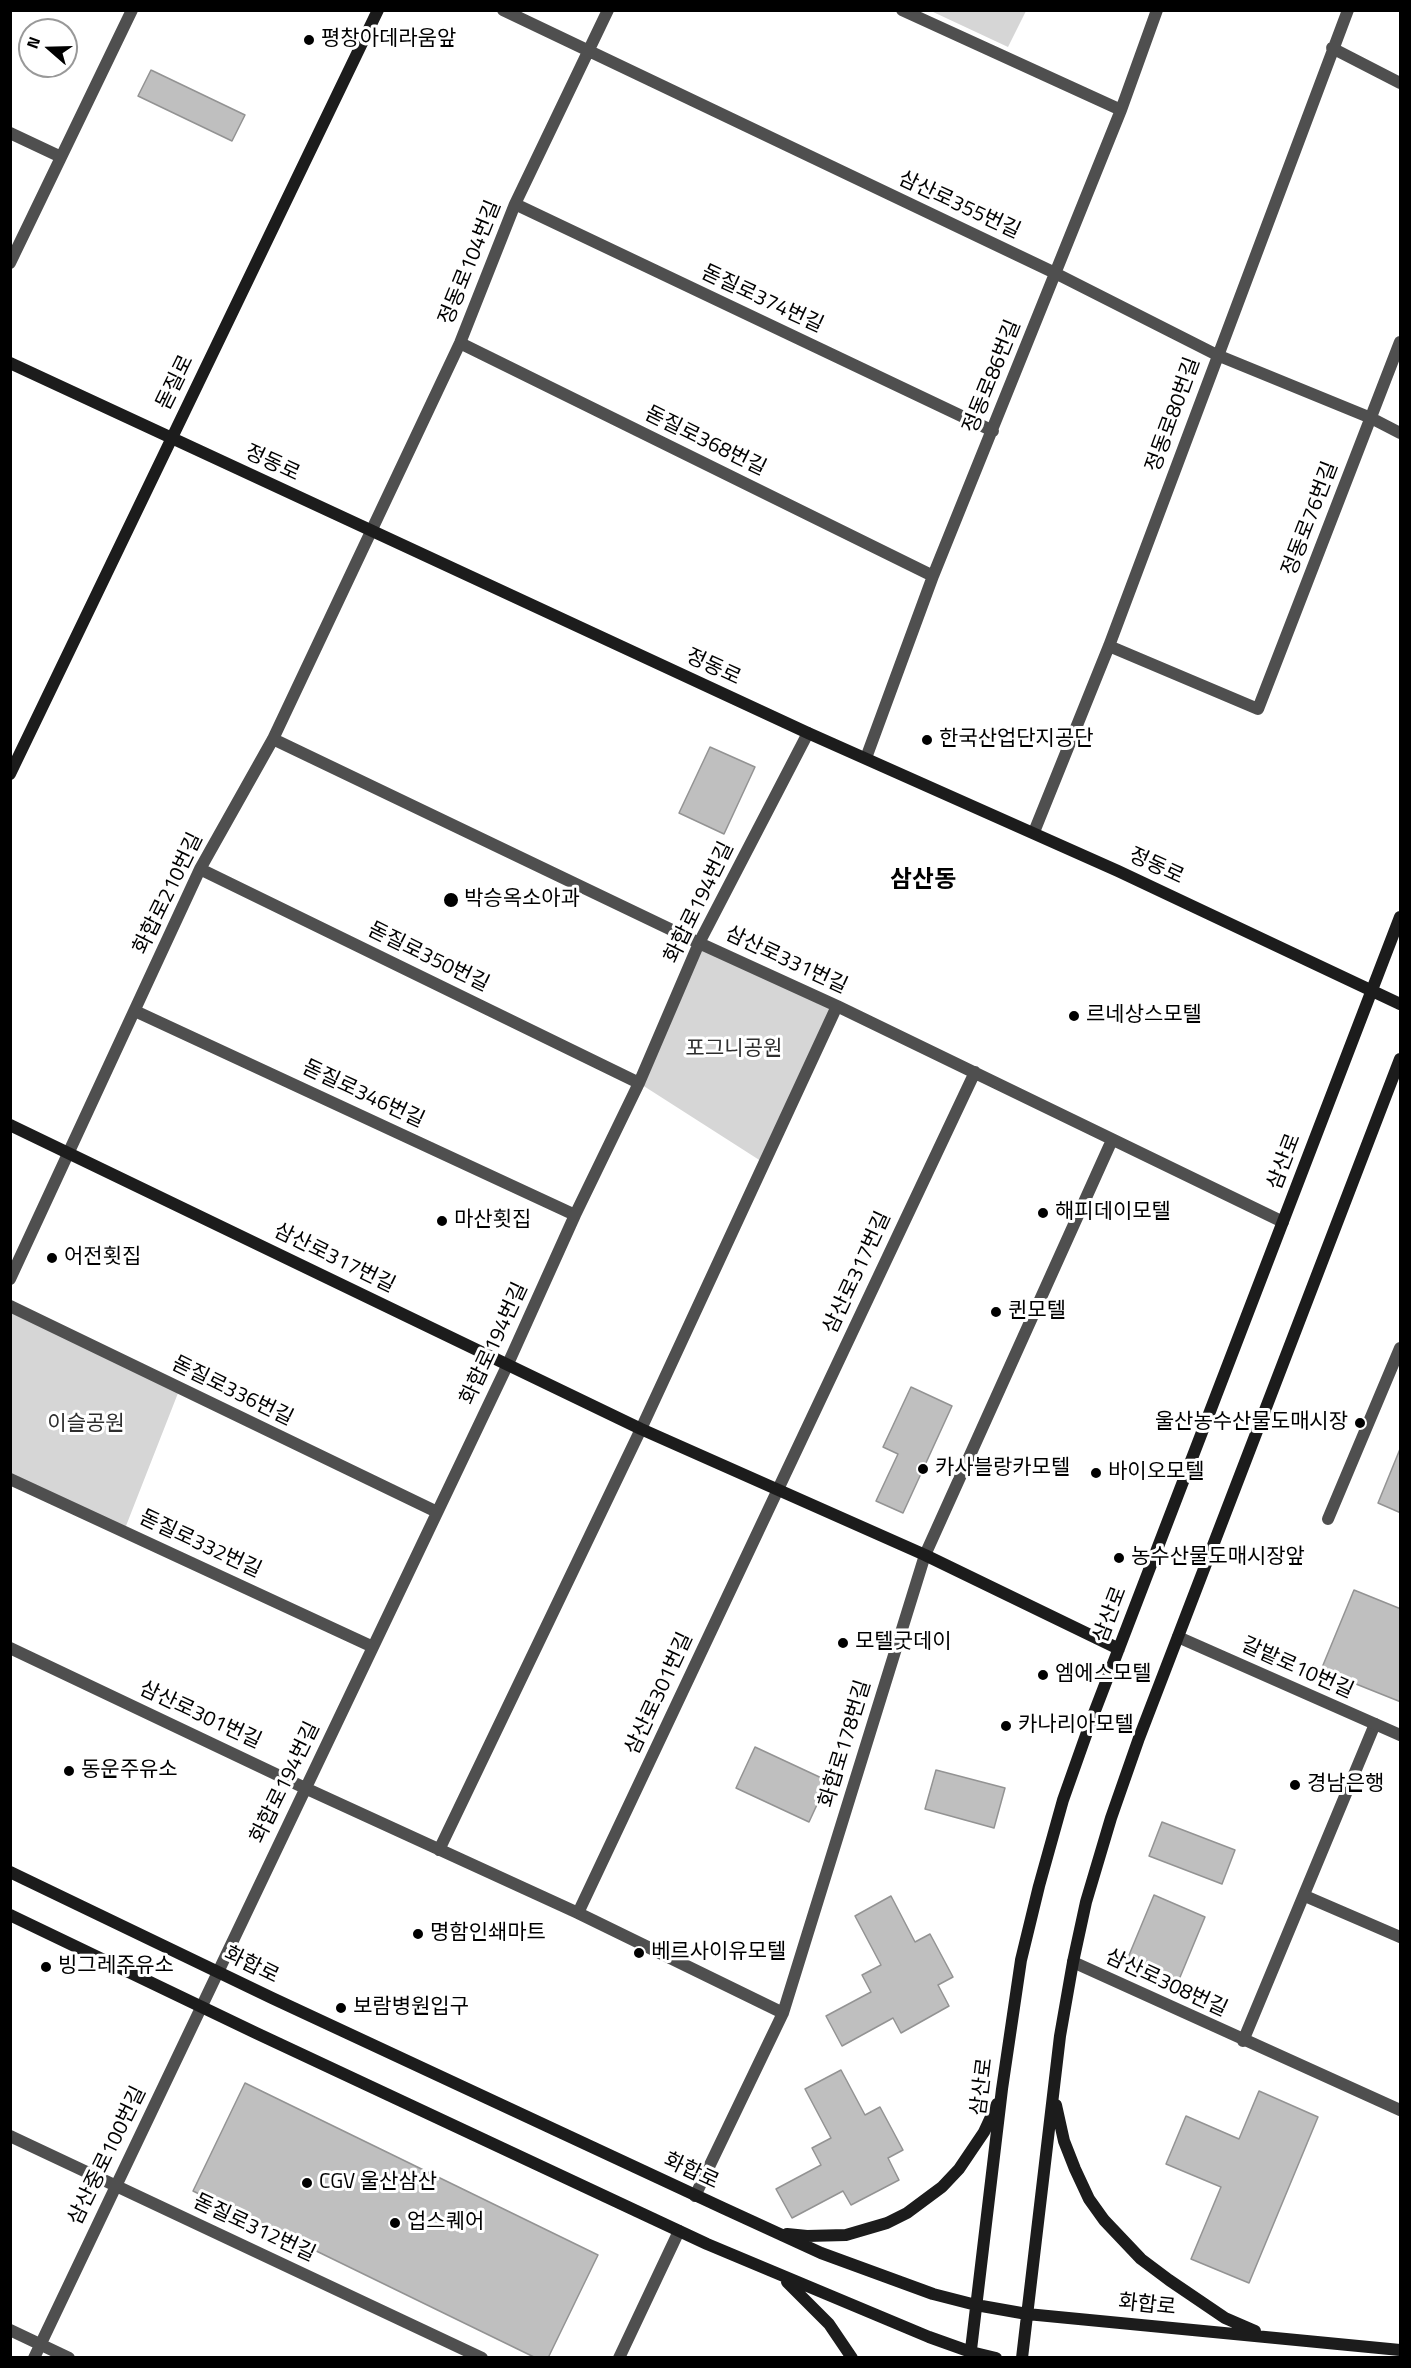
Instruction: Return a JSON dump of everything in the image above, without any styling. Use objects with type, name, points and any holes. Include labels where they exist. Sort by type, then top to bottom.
[{"type":"main road","name":"돋질로","points":[[10,774],[378,10]]},
{"type":"main road","name":"정동로","points":[[10,363],[808,733],[1034,832],[1401,1004]]},
{"type":"main road","name":"삼산로","points":[[971,2355],[1002,2089],[1021,1960],[1063,1800],[1401,917]]},
{"type":"main road","points":[[1022,2358],[1054,2084],[1073,1962],[1086,1902],[1111,1818],[1178,1637],[1401,1059]]},
{"type":"main road","name":"삼산로317번길","points":[[10,1125],[507,1366],[777,1491],[925,1556],[1119,1649]]},
{"type":"main road","name":"화합로","points":[[10,1872],[217,1972],[695,2196],[821,2253],[933,2294],[976,2305],[1027,2314],[1401,2350]]},
{"type":"main road","points":[[10,1915],[679,2231],[971,2355],[996,2358]]},
{"type":"main road","points":[[1054,2084],[1057,2114],[1064,2141],[1089,2199],[1104,2220],[1141,2259],[1196,2300],[1249,2329],[1276,2338]]},
{"type":"main road","points":[[771,2230],[807,2236],[846,2235],[887,2223],[916,2207],[942,2187],[973,2151],[984,2132],[1002,2089]]},
{"type":"main road","points":[[779,2275],[829,2324],[852,2358]]},
{"type":"street","points":[[10,263],[132,10]]},
{"type":"street","name":"삼산로355번길","points":[[502,10],[1056,273],[1217,355],[1371,418],[1401,433]]},
{"type":"street","name":"정동로104번길","points":[[371,531],[460,343],[515,204],[609,10]]},
{"type":"street","points":[[902,10],[1121,110]]},
{"type":"street","name":"정동로86번길","points":[[866,758],[933,576],[1121,110],[1157,10]]},
{"type":"street","name":"정동로80번길","points":[[1034,832],[1108,646],[1348,10]]},
{"type":"street","points":[[1332,48],[1401,83]]},
{"type":"street","points":[[10,134],[61,157]]},
{"type":"street","name":"돋질로374번길","points":[[515,204],[993,431]]},
{"type":"street","name":"정동로76번길","points":[[1108,646],[1258,709],[1401,342]]},
{"type":"street","name":"돋질로368번길","points":[[460,343],[933,576]]},
{"type":"street","name":"화합로210번길","points":[[10,1279],[200,869],[273,739],[371,531]]},
{"type":"street","name":"화합로194번길","points":[[217,1972],[507,1366],[575,1215],[639,1083],[699,943],[808,733]]},
{"type":"street","name":"삼산로331번길","points":[[273,739],[699,943],[837,1006],[1283,1222]]},
{"type":"street","name":"돋질로350번길","points":[[200,869],[639,1083]]},
{"type":"street","points":[[439,1850],[641,1429],[837,1006]]},
{"type":"street","name":"돋질로346번길","points":[[135,1011],[575,1215]]},
{"type":"street","name":"삼산로317번길","points":[[777,1491],[975,1072]]},
{"type":"street","name":"화합로178번길","points":[[695,2196],[783,2013],[925,1556],[1112,1140]]},
{"type":"street","name":"돋질로336번길","points":[[10,1306],[437,1512]]},
{"type":"street","points":[[1328,1519],[1401,1348]]},
{"type":"street","name":"돋질로332번길","points":[[10,1479],[373,1647]]},
{"type":"street","name":"삼산로301번길","points":[[578,1913],[777,1491]]},
{"type":"street","name":"갈밭로10번길","points":[[1178,1637],[1401,1735]]},
{"type":"street","name":"삼산로301번길","points":[[10,1648],[304,1788],[578,1913],[783,2013]]},
{"type":"street","name":"삼산로308번길","points":[[1243,2041],[1376,1724]]},
{"type":"street","points":[[1305,1896],[1401,1937]]},
{"type":"street","name":"삼산로308번길","points":[[1073,1962],[1243,2041],[1401,2110]]},
{"type":"street","name":"삼산중로100번길","points":[[34,2358],[217,1972]]},
{"type":"street","name":"돋질로312번길","points":[[10,2136],[482,2358]]},
{"type":"street","points":[[619,2358],[679,2231]]},
{"type":"street","points":[[10,2330],[69,2358]]},
{"type":"green space","points":[[931,11],[1026,11],[1008,47]]},
{"type":"green space","name":"포그니공원","points":[[699,943],[837,1006],[764,1163],[639,1083]]},
{"type":"green space","name":"이슬공원","points":[[10,1306],[180,1388],[124,1531],[11,1479]]},
{"type":"building","points":[[151,70],[245,115],[232,141],[138,96]]},
{"type":"building","points":[[710,747],[755,767],[724,834],[679,813]]},
{"type":"building","points":[[911,1387],[952,1406],[903,1513],[876,1501],[898,1454],[883,1447]]},
{"type":"building","points":[[1401,1449],[1401,1513],[1378,1503]]},
{"type":"building","points":[[1354,1590],[1401,1609],[1401,1702],[1321,1670]]},
{"type":"building","points":[[755,1747],[828,1781],[809,1822],[736,1788]]},
{"type":"building","points":[[936,1770],[1005,1788],[994,1828],[925,1809]]},
{"type":"building","points":[[1162,1822],[1235,1850],[1222,1884],[1149,1856]]},
{"type":"building","points":[[1154,1895],[1205,1917],[1178,1982],[1127,1960]]},
{"type":"building","points":[[891,1896],[915,1942],[930,1934],[953,1977],[938,1985],[949,2006],[901,2033],[893,2018],[842,2046],[826,2016],[871,1992],[862,1975],[881,1965],[855,1916]]},
{"type":"building","points":[[841,2070],[865,2115],[880,2107],[903,2150],[888,2158],[899,2180],[851,2205],[843,2191],[792,2218],[776,2189],[821,2165],[812,2148],[831,2138],[805,2089]]},
{"type":"building","name":"업스퀘어","points":[[245,2083],[598,2255],[548,2358],[536,2358],[193,2191]]},
{"type":"building","points":[[1259,2091],[1318,2117],[1249,2283],[1191,2259],[1221,2187],[1166,2164],[1186,2116],[1239,2139]]},
{"type":"place","name":"평창아데라움앞","points":[[309,40]]},
{"type":"place","name":"한국산업단지공단","points":[[927,740]]},
{"type":"place","name":"박승옥소아과","points":[[451,900]]},
{"type":"place","name":"르네상스모텔","points":[[1074,1016]]},
{"type":"place","name":"해피데이모텔","points":[[1043,1213]]},
{"type":"place","name":"마산횟집","points":[[442,1221]]},
{"type":"place","name":"어전횟집","points":[[52,1258]]},
{"type":"place","name":"퀸모텔","points":[[996,1312]]},
{"type":"place","name":"울산농수산물도매시장","points":[[1360,1423]]},
{"type":"place","name":"카사블랑카모텔","points":[[923,1469]]},
{"type":"place","name":"바이오모텔","points":[[1096,1473]]},
{"type":"place","name":"농수산물도매시장앞","points":[[1119,1558]]},
{"type":"place","name":"모텔굿데이","points":[[843,1643]]},
{"type":"place","name":"엠에스모텔","points":[[1043,1675]]},
{"type":"place","name":"카나리아모텔","points":[[1006,1726]]},
{"type":"place","name":"동운주유소","points":[[69,1771]]},
{"type":"place","name":"경남은행","points":[[1295,1785]]},
{"type":"place","name":"명함인쇄마트","points":[[418,1934]]},
{"type":"place","name":"베르사이유모텔","points":[[639,1953]]},
{"type":"place","name":"빙그레주유소","points":[[46,1967]]},
{"type":"place","name":"보람병원입구","points":[[341,2008]]},
{"type":"place","name":"CGV 울산삼산","points":[[307,2183]]},
{"type":"place","name":"업스퀘어","points":[[395,2223]]},
{"type":"district","name":"삼산동","points":[[923,881]]}]
